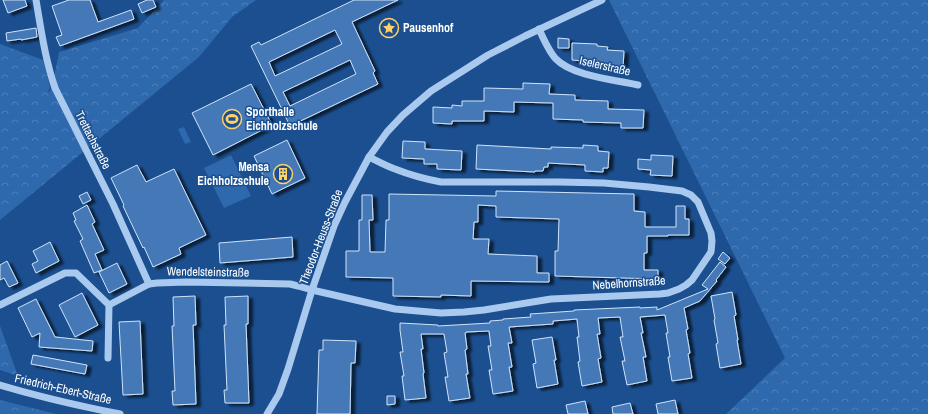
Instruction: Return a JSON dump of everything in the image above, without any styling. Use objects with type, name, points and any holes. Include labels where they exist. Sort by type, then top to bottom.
[{"type":"street","name":"Trettachstraße","points":[[36,0],[43,41],[55,88],[113,204],[149,284]]},
{"type":"street","name":"Theodor-Heuss-Straße","points":[[267,414],[279,394],[288,369],[312,290],[334,226],[369,157],[387,132],[403,115],[450,78],[488,55],[602,0]]},
{"type":"street","name":"Iselerstraße","points":[[539,30],[555,59],[564,67],[582,74],[638,85]]},
{"type":"street","name":"Nebelhornstraße","points":[[312,290],[396,310],[441,313],[464,312],[565,298],[660,294],[679,289],[692,280],[711,252],[712,241],[710,233],[698,202],[691,195],[682,191],[589,183],[441,182],[393,169],[369,157]]},
{"type":"street","points":[[0,305],[65,273],[76,273],[109,305],[108,358]]},
{"type":"street","name":"Wendelsteinstraße","points":[[109,305],[149,284],[158,282],[290,284],[312,290]]},
{"type":"street","name":"Friedrich-Ebert-Straße","points":[[0,386],[33,395],[120,414]]},
{"type":"green space","points":[[164,0],[256,0],[232,17],[199,57],[0,220],[0,44],[43,60],[50,87],[47,94],[52,88],[59,52],[138,28]]},
{"type":"green space","points":[[609,0],[928,0],[928,414],[726,414],[785,358]]},
{"type":"green space","points":[[184,127],[191,142],[185,144],[178,129]]},
{"type":"green space","points":[[231,155],[251,196],[224,208],[204,168]]},
{"type":"green space","points":[[0,326],[18,376],[0,370]]},
{"type":"green space","points":[[0,400],[56,414],[0,414]]},
{"type":"building","points":[[3,0],[25,0],[27,6],[8,13]]},
{"type":"building","points":[[69,0],[90,0],[98,22],[131,10],[134,19],[60,46],[56,37],[62,35],[52,6]]},
{"type":"building","points":[[147,0],[153,0],[156,7],[142,13],[138,4]]},
{"type":"building","points":[[354,0],[398,0],[352,22],[375,71],[373,73],[378,84],[290,126],[251,46],[259,42],[261,45]],"holes":[[[335,30],[342,44],[275,76],[269,62]],[[350,60],[356,74],[290,106],[283,92]]]},
{"type":"building","points":[[36,28],[37,37],[7,41],[6,33]]},
{"type":"building","points":[[558,38],[569,39],[569,48],[558,48]]},
{"type":"building","points":[[572,43],[597,44],[597,46],[608,47],[607,50],[624,51],[623,67],[606,66],[606,64],[583,63],[583,61],[572,60]]},
{"type":"building","points":[[523,83],[550,84],[549,94],[575,95],[575,100],[608,101],[608,109],[644,110],[643,128],[621,128],[621,123],[583,122],[583,120],[553,119],[553,103],[514,102],[514,112],[484,111],[484,121],[452,121],[452,124],[433,123],[433,107],[452,108],[452,105],[462,106],[462,101],[484,101],[484,88],[523,89]]},
{"type":"building","name":"Sporthalle Eichholzschule","points":[[251,84],[272,125],[213,155],[192,113]]},
{"type":"building","name":"Mensa Eichholzschule","points":[[287,140],[305,178],[272,194],[254,156]]},
{"type":"building","points":[[403,141],[425,142],[425,149],[462,151],[461,170],[437,169],[437,164],[424,164],[424,159],[402,158]]},
{"type":"building","points":[[477,145],[551,149],[551,147],[583,148],[583,145],[598,146],[598,151],[609,152],[608,168],[603,168],[603,172],[585,171],[585,165],[548,163],[548,167],[544,167],[543,171],[535,172],[476,169]]},
{"type":"building","points":[[651,155],[673,156],[672,176],[650,175],[651,170],[638,169],[638,159],[651,160]]},
{"type":"building","points":[[137,165],[146,182],[174,169],[206,235],[179,248],[181,254],[153,267],[111,178]]},
{"type":"building","points":[[496,191],[634,194],[634,211],[645,212],[645,227],[676,227],[676,206],[685,206],[685,219],[689,219],[689,235],[647,236],[647,253],[644,253],[644,270],[658,270],[658,279],[555,276],[555,251],[558,251],[559,219],[496,217],[496,206],[478,205],[478,222],[474,222],[473,239],[489,239],[488,254],[537,256],[537,273],[549,273],[549,282],[471,281],[471,296],[393,296],[393,278],[346,277],[346,251],[359,251],[359,220],[362,220],[362,195],[372,195],[373,220],[369,220],[370,252],[385,252],[386,220],[389,220],[389,194],[496,196]]},
{"type":"building","points":[[87,192],[91,200],[83,204],[79,196]]},
{"type":"building","points":[[87,205],[95,222],[92,224],[104,250],[95,254],[102,270],[94,273],[80,241],[83,239],[74,221],[76,220],[73,213]]},
{"type":"building","points":[[292,237],[293,257],[220,263],[219,243]]},
{"type":"building","points":[[50,242],[59,261],[36,273],[32,264],[38,261],[33,251]]},
{"type":"building","points":[[723,252],[730,258],[725,264],[718,259]]},
{"type":"building","points":[[7,261],[18,283],[9,287],[4,278],[0,280],[0,265]]},
{"type":"building","points":[[720,262],[726,267],[716,280],[717,281],[700,301],[684,308],[688,329],[686,330],[692,378],[672,381],[668,357],[670,357],[665,315],[640,317],[643,333],[641,333],[646,357],[643,357],[647,381],[627,385],[622,361],[625,361],[620,337],[623,337],[620,317],[598,318],[600,334],[597,334],[601,358],[598,359],[602,382],[582,386],[578,362],[580,361],[577,337],[579,337],[577,319],[553,321],[553,324],[509,327],[512,343],[508,343],[512,367],[509,367],[513,391],[493,394],[489,370],[492,370],[488,346],[491,346],[489,331],[466,332],[467,349],[465,350],[468,374],[466,374],[470,398],[449,401],[445,377],[448,377],[444,353],[447,352],[444,334],[421,334],[426,398],[405,400],[402,376],[404,376],[400,352],[403,352],[400,323],[438,326],[490,323],[490,321],[503,319],[531,317],[530,314],[574,310],[657,307],[657,310],[708,289],[702,285]]},
{"type":"building","points":[[117,263],[127,284],[109,293],[99,272]]},
{"type":"building","points":[[732,292],[741,364],[720,368],[711,296]]},
{"type":"building","points":[[82,293],[98,325],[75,337],[59,305]]},
{"type":"building","points":[[195,296],[196,325],[193,325],[196,404],[173,405],[172,391],[175,391],[172,326],[174,326],[173,297]]},
{"type":"building","points":[[248,296],[248,324],[246,324],[249,403],[225,403],[224,390],[227,390],[224,325],[226,325],[225,297]]},
{"type":"building","points":[[36,299],[55,337],[93,341],[92,351],[39,347],[40,333],[32,337],[18,308]]},
{"type":"building","points":[[140,321],[143,394],[123,395],[119,322]]},
{"type":"building","points":[[552,337],[558,384],[537,388],[533,364],[536,363],[532,340]]},
{"type":"building","points":[[323,340],[356,341],[355,363],[351,363],[350,414],[317,414],[319,350],[323,350]]},
{"type":"building","points":[[33,355],[87,365],[85,374],[31,364]]},
{"type":"building","points":[[387,396],[395,396],[395,404],[387,405]]},
{"type":"building","points":[[675,400],[678,414],[658,414],[656,404]]},
{"type":"building","points":[[585,401],[588,414],[568,414],[566,405]]},
{"type":"building","points":[[630,403],[633,414],[613,414],[612,407]]},
{"type":"place","name":"Pausenhof","points":[[389,28]]},
{"type":"place","name":"Sporthalle Eichholzschule","points":[[232,119]]},
{"type":"place","name":"Mensa Eichholzschule","points":[[283,174]]}]
